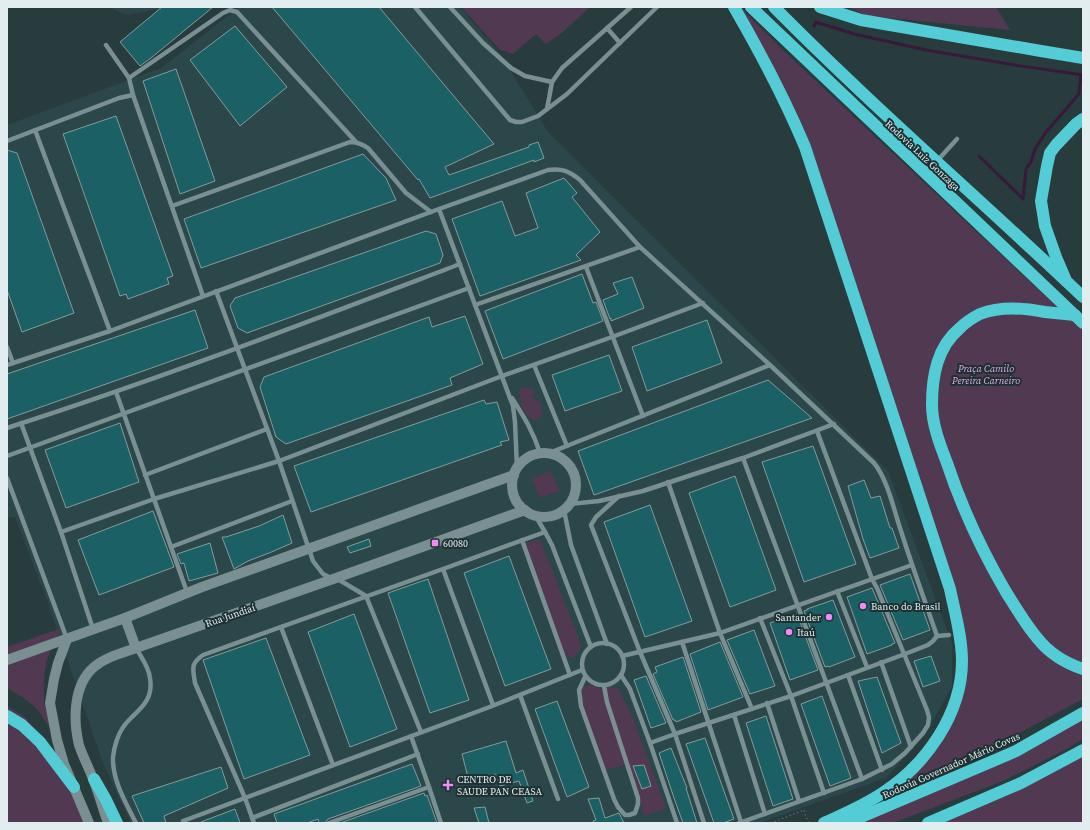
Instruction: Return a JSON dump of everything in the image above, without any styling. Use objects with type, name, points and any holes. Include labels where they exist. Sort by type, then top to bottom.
[{"type":"highway","points":[[734,7],[792,115],[805,148],[950,589],[961,637],[962,662],[960,685],[953,709],[942,731],[924,756],[905,776],[884,792],[861,806],[824,823]]},
{"type":"highway","name":"Rodovia Luiz Gonzaga","points":[[751,7],[1079,319]]},
{"type":"highway","name":"Rodovia Luiz Gonzaga","points":[[774,7],[936,162],[1082,293]]},
{"type":"highway","points":[[820,7],[861,20],[1083,58]]},
{"type":"highway","points":[[1068,282],[1056,257],[1045,226],[1040,201],[1050,153],[1076,124],[1083,119]]},
{"type":"highway","points":[[1079,319],[1016,308],[996,309],[979,314],[968,320],[952,334],[942,348],[936,364],[932,405],[933,420],[953,482],[970,522],[999,580],[1013,604],[1039,640],[1053,654],[1064,661],[1083,669]]},
{"type":"highway","name":"Rodovia Governador Mário Covas","points":[[847,823],[1016,751],[1083,713]]},
{"type":"highway","points":[[7,716],[22,725],[40,742],[74,787]]},
{"type":"highway","points":[[928,823],[1021,783],[1083,750]]},
{"type":"highway","points":[[94,779],[117,823]]},
{"type":"street","points":[[545,453],[560,457],[568,464],[574,473],[576,484],[575,495],[567,507],[558,514],[542,517],[525,510],[518,503],[514,494],[513,485],[516,472],[523,461],[531,456],[545,453]]},
{"type":"street","points":[[7,660],[125,618],[187,592],[516,472]]},
{"type":"street","name":"Rua Jundiaí","points":[[108,823],[94,779],[79,745],[76,726],[76,703],[81,685],[93,668],[103,660],[525,510]]},
{"type":"street","points":[[125,618],[136,648]]},
{"type":"street","points":[[67,639],[57,669],[50,703],[57,740],[64,764],[89,823]]},
{"type":"lane","points":[[415,7],[510,120],[516,122],[522,122],[538,116],[567,94],[657,7]]},
{"type":"lane","points":[[450,7],[483,43],[511,68],[525,76],[552,82]]},
{"type":"lane","points":[[547,109],[552,82],[562,68],[631,7]]},
{"type":"lane","points":[[129,78],[223,13],[230,10],[237,12],[356,142]]},
{"type":"lane","points":[[608,28],[620,42]]},
{"type":"lane","points":[[106,45],[129,78],[133,95],[203,296]]},
{"type":"lane","points":[[7,141],[120,98],[133,95]]},
{"type":"lane","points":[[35,130],[110,330]]},
{"type":"lane","points":[[936,162],[957,139]]},
{"type":"lane","points":[[172,206],[350,142],[356,142],[368,148],[410,197],[431,212]]},
{"type":"lane","points":[[7,365],[110,330],[548,170],[563,170],[572,173],[580,180],[640,247],[834,424],[878,468],[887,490],[937,636]]},
{"type":"lane","points":[[439,209],[513,406],[515,422],[516,472]]},
{"type":"lane","points":[[475,305],[640,247]]},
{"type":"lane","points":[[7,428],[116,392],[237,349],[460,264]]},
{"type":"lane","points":[[586,267],[643,416]]},
{"type":"lane","points":[[7,456],[469,288]]},
{"type":"lane","points":[[216,291],[279,461],[313,560],[323,574],[336,578],[366,596],[421,732]]},
{"type":"lane","points":[[61,532],[154,499],[279,461],[502,376],[703,303]]},
{"type":"lane","points":[[7,347],[13,363]]},
{"type":"lane","points":[[534,365],[567,446]]},
{"type":"lane","points":[[509,393],[545,453],[567,446],[770,365]]},
{"type":"lane","points":[[116,392],[187,592]]},
{"type":"lane","points":[[21,423],[61,532],[93,629]]},
{"type":"lane","points":[[607,644],[571,545],[567,507],[643,491],[743,458],[834,424]]},
{"type":"lane","points":[[145,475],[267,429]]},
{"type":"lane","points":[[682,642],[740,823],[862,779],[882,770],[905,754],[923,733],[928,725],[929,717],[927,710],[905,654],[872,578],[817,431]]},
{"type":"lane","points":[[743,458],[862,779]]},
{"type":"lane","points":[[7,478],[67,639]]},
{"type":"lane","points":[[668,482],[720,633],[752,709]]},
{"type":"lane","points":[[619,496],[596,516],[591,525],[640,652],[675,734],[704,823]]},
{"type":"lane","points":[[171,547],[292,502]]},
{"type":"lane","points":[[535,515],[552,545],[591,647]]},
{"type":"lane","points":[[418,754],[253,820],[196,683],[193,667],[196,660],[204,655],[545,532]]},
{"type":"lane","points":[[522,540],[570,675]]},
{"type":"lane","points":[[622,656],[720,633],[912,565]]},
{"type":"lane","points":[[443,569],[493,705]]},
{"type":"lane","points":[[838,591],[866,667]]},
{"type":"lane","points":[[760,618],[791,696],[824,793]]},
{"type":"lane","points":[[281,628],[333,765]]},
{"type":"lane","points":[[937,636],[949,635]]},
{"type":"lane","points":[[650,744],[675,734],[791,696],[866,667],[905,654],[928,645],[933,642],[937,636]]},
{"type":"lane","points":[[598,644],[607,644],[616,648],[622,656],[624,660],[624,668],[622,675],[611,684],[604,686],[597,685],[590,682],[585,677],[582,670],[583,656],[591,647],[598,644]]},
{"type":"lane","points":[[136,648],[146,664],[150,678],[150,692],[148,700],[124,725],[117,739],[113,757],[114,772],[136,823]]},
{"type":"lane","points":[[881,662],[911,747]]},
{"type":"lane","points":[[183,821],[412,736],[582,670]]},
{"type":"lane","points":[[622,675],[630,689],[677,823]]},
{"type":"lane","points":[[848,675],[882,770]]},
{"type":"lane","points":[[585,677],[579,690],[581,706],[614,799],[621,811],[625,815],[629,815],[635,813],[638,798],[607,702],[604,686]]},
{"type":"lane","points":[[520,695],[558,799]]},
{"type":"lane","points":[[767,704],[800,802]]},
{"type":"lane","points":[[734,715],[765,814]]},
{"type":"lane","points":[[412,736],[441,823]]},
{"type":"lane","points":[[329,823],[429,787]]},
{"type":"path","points":[[771,823],[804,810],[809,823]]},
{"type":"shaded area","points":[[109,7],[161,7],[159,9],[126,15]]},
{"type":"shaded area","points":[[239,7],[460,7],[501,55],[548,132],[888,471],[952,643],[952,686],[924,737],[886,778],[759,823],[131,823],[103,763],[48,603],[15,517],[7,518],[7,125],[161,68]]},
{"type":"green space","points":[[461,7],[590,7],[563,32],[546,44],[536,34],[513,54],[500,50]]},
{"type":"green space","name":"Praça Camilo Pereira Carneiro","points":[[740,7],[784,51],[1044,295],[1083,315],[1083,699],[984,752],[890,795],[930,757],[966,650],[814,166]]},
{"type":"green space","points":[[848,7],[996,7],[1010,30],[868,16]]},
{"type":"green space","points":[[533,387],[534,394],[531,397],[541,402],[542,416],[535,421],[527,415],[522,408],[519,389]]},
{"type":"green space","points":[[551,471],[559,491],[539,498],[532,478]]},
{"type":"green space","points":[[540,539],[582,647],[573,658],[563,653],[525,543]]},
{"type":"green space","points":[[62,628],[54,642],[47,660],[44,676],[44,702],[54,734],[38,710],[24,698],[7,688],[7,647]]},
{"type":"green space","points":[[593,685],[603,691],[625,765],[603,771],[581,706],[579,690],[584,686]]},
{"type":"green space","points":[[604,687],[618,688],[632,716],[666,808],[644,816],[639,794]]},
{"type":"green space","points":[[7,706],[25,717],[45,741],[77,801],[84,823],[7,823]]},
{"type":"green space","points":[[1083,715],[1083,739],[1063,751],[1003,781],[893,823],[852,823]]},
{"type":"green space","points":[[1083,747],[1083,823],[918,823],[957,809]]},
{"type":"building","points":[[162,7],[213,7],[140,66],[120,42]]},
{"type":"building","points":[[272,7],[379,7],[494,144],[445,167],[449,175],[529,147],[529,145],[538,142],[544,158],[534,162],[534,160],[430,198],[419,179],[418,180]]},
{"type":"building","points":[[235,26],[287,87],[240,126],[190,60]]},
{"type":"building","points":[[176,69],[215,181],[180,194],[143,81]]},
{"type":"building","points":[[116,116],[173,276],[167,278],[169,284],[128,299],[126,294],[120,296],[63,134]]},
{"type":"building","points":[[7,150],[17,153],[74,313],[22,332],[7,290]]},
{"type":"building","points":[[363,154],[386,178],[396,200],[201,268],[184,219]]},
{"type":"building","points":[[564,178],[577,193],[572,197],[600,232],[576,255],[581,260],[480,296],[452,219],[502,201],[515,236],[538,228],[526,193]]},
{"type":"building","points":[[426,231],[436,234],[443,255],[440,263],[247,333],[238,328],[230,306],[235,298]]},
{"type":"building","points":[[582,274],[593,303],[596,302],[603,321],[503,359],[485,311]]},
{"type":"building","points":[[632,277],[644,308],[611,321],[603,300],[618,294],[613,283]]},
{"type":"building","points":[[195,310],[208,348],[7,419],[7,374]]},
{"type":"building","points":[[465,316],[483,364],[450,378],[452,385],[286,444],[276,437],[260,387],[264,377],[429,317],[432,327]]},
{"type":"building","points":[[707,320],[722,363],[647,391],[632,347]]},
{"type":"building","points":[[609,355],[622,391],[565,411],[552,375]]},
{"type":"building","points":[[768,380],[812,418],[594,495],[578,451]]},
{"type":"building","points":[[484,400],[486,404],[497,402],[509,440],[500,442],[502,445],[311,512],[294,466]]},
{"type":"building","points":[[120,423],[139,482],[66,508],[45,450]]},
{"type":"building","points":[[813,446],[856,564],[804,582],[762,462]]},
{"type":"building","points":[[735,476],[776,590],[730,607],[689,493]]},
{"type":"building","points":[[864,480],[871,498],[880,496],[890,528],[892,528],[899,548],[870,558],[848,486]]},
{"type":"building","points":[[650,505],[692,621],[645,637],[604,522]]},
{"type":"building","points":[[153,511],[174,567],[99,595],[78,540]]},
{"type":"building","points":[[283,515],[292,543],[248,561],[234,569],[222,537],[259,526]]},
{"type":"building","points":[[369,539],[371,546],[350,553],[347,547]]},
{"type":"building","points":[[210,543],[218,573],[189,581],[184,563],[181,564],[177,554]]},
{"type":"building","points":[[509,556],[551,669],[505,686],[464,573]]},
{"type":"building","points":[[910,574],[930,630],[903,640],[880,585]]},
{"type":"building","points":[[428,579],[469,700],[430,713],[388,593]]},
{"type":"building","points":[[872,588],[895,643],[867,654],[847,597]]},
{"type":"building","points":[[833,600],[855,657],[829,667],[825,667],[804,611]]},
{"type":"building","points":[[354,614],[397,729],[350,747],[308,632]]},
{"type":"building","points":[[797,614],[818,670],[790,680],[770,623]]},
{"type":"building","points":[[754,630],[775,686],[750,694],[727,640]]},
{"type":"building","points":[[266,638],[310,755],[244,779],[203,660]]},
{"type":"building","points":[[720,642],[743,697],[708,710],[690,654]]},
{"type":"building","points":[[931,656],[940,681],[923,687],[914,661]]},
{"type":"building","points":[[683,657],[701,712],[676,722],[673,720],[653,674],[657,672],[655,667]]},
{"type":"building","points":[[646,676],[666,723],[651,728],[634,680]]},
{"type":"building","points":[[877,677],[901,743],[882,753],[858,681]]},
{"type":"building","points":[[822,696],[851,778],[830,786],[801,704]]},
{"type":"building","points":[[557,701],[589,787],[567,797],[535,709]]},
{"type":"building","points":[[766,716],[793,799],[773,806],[746,723]]},
{"type":"building","points":[[705,738],[734,819],[723,823],[714,823],[686,744]]},
{"type":"building","points":[[506,741],[516,773],[523,770],[533,801],[527,803],[519,781],[500,786],[495,774],[469,781],[462,754]]},
{"type":"building","points":[[671,748],[687,788],[697,823],[683,823],[674,798],[659,753]]},
{"type":"building","points":[[412,764],[421,786],[328,819],[325,823],[319,823],[318,819],[307,823],[277,823],[274,814]]},
{"type":"building","points":[[644,765],[651,786],[642,789],[633,766]]},
{"type":"building","points":[[221,767],[228,788],[164,816],[166,823],[144,823],[132,796]]},
{"type":"building","points":[[424,793],[425,796],[427,795],[437,823],[340,823]]},
{"type":"building","points":[[599,798],[605,818],[619,813],[624,823],[593,823],[593,821],[596,820],[588,799]]},
{"type":"building","points":[[485,807],[489,823],[479,823],[474,808]]},
{"type":"building","points":[[235,809],[240,823],[201,823],[201,822]]},
{"type":"waterway","points":[[814,26],[816,22],[854,34],[926,50],[1083,75]]},
{"type":"waterway","points":[[979,156],[1023,199],[1026,169],[1031,162],[1035,149],[1046,132],[1079,93],[1081,75]]},
{"type":"place","name":"60080","points":[[435,543]]},
{"type":"place","name":"Banco do Brasil","points":[[863,606]]},
{"type":"place","name":"Santander","points":[[829,617]]},
{"type":"place","name":"Itaú","points":[[789,632]]},
{"type":"place","name":"CENTRO DE SAUDE PAN CEASA","points":[[448,785]]}]
